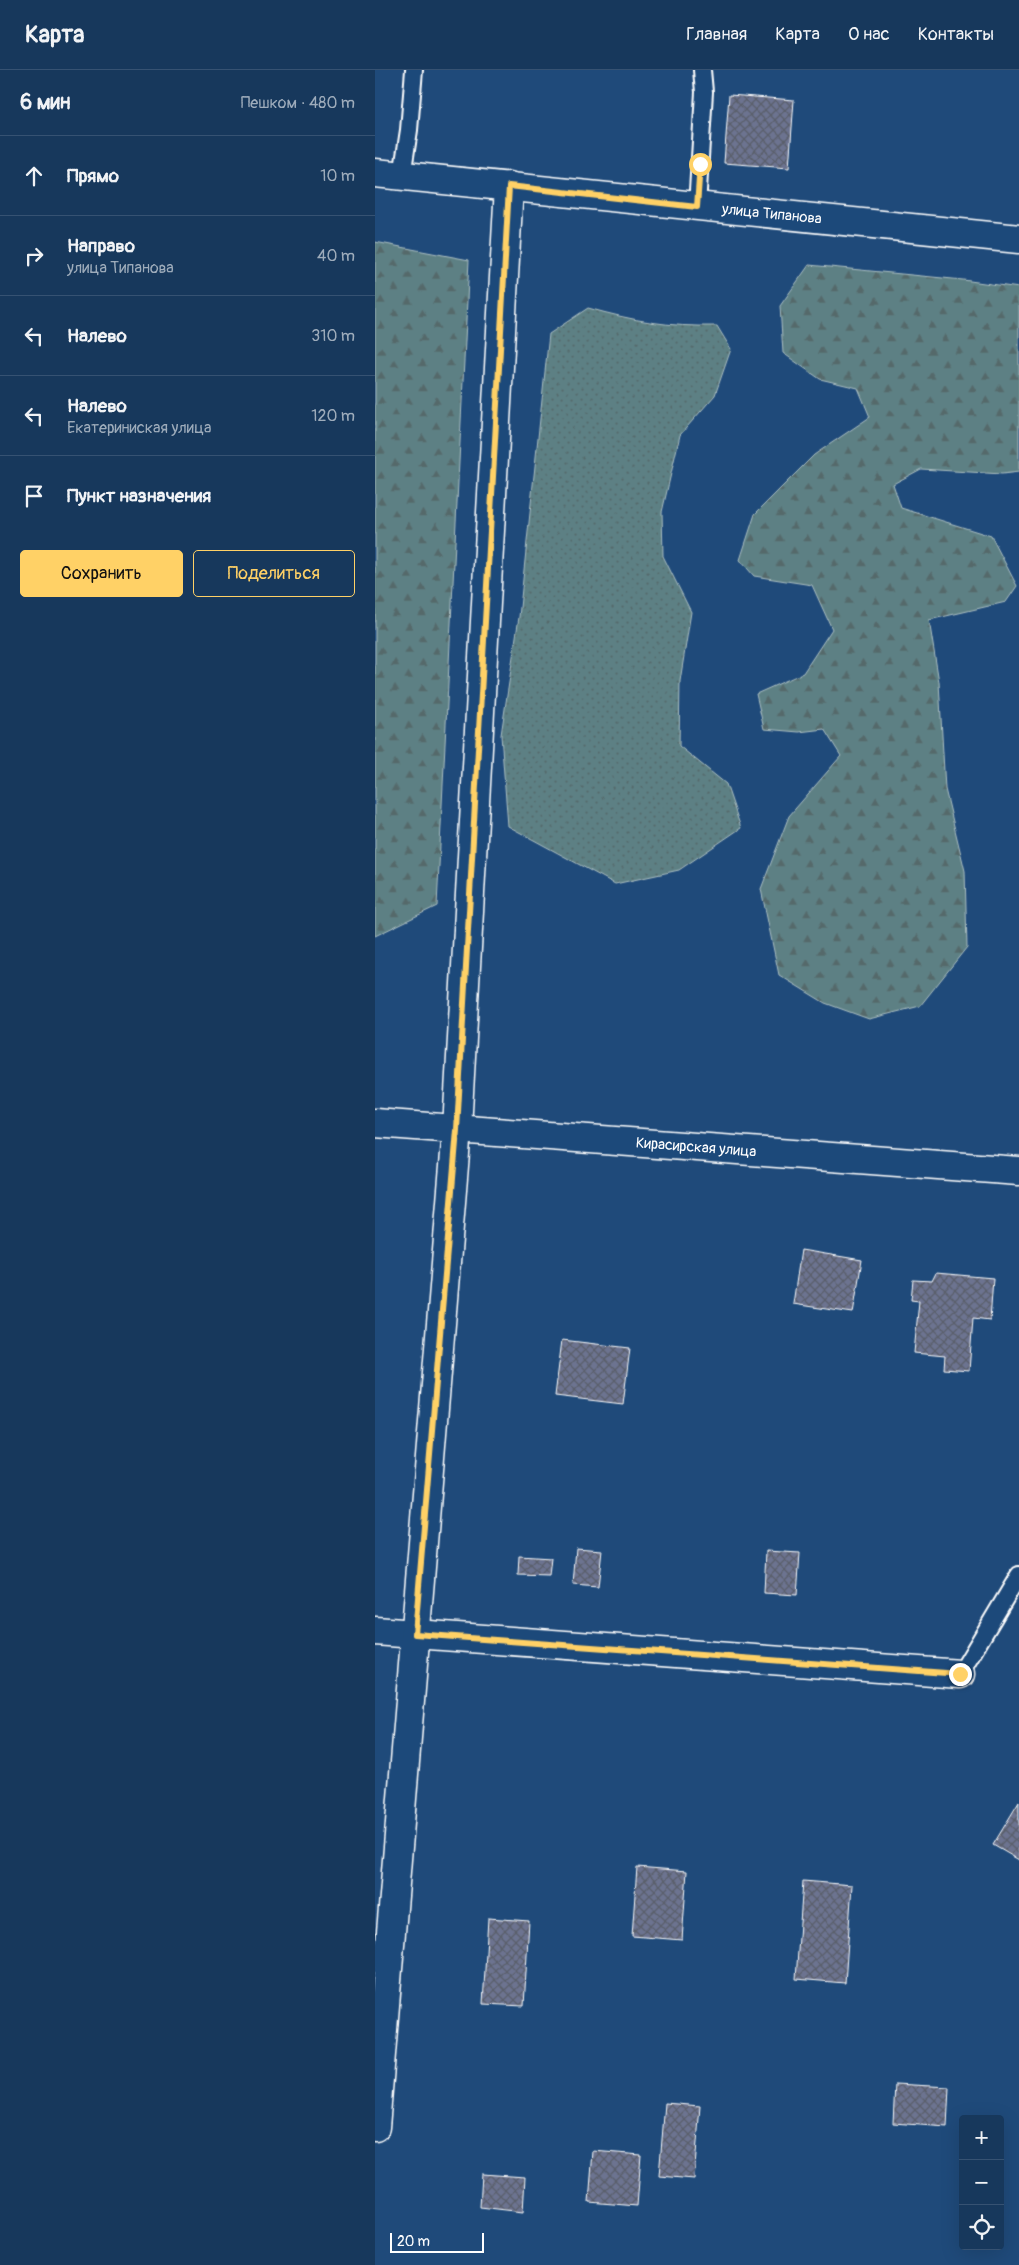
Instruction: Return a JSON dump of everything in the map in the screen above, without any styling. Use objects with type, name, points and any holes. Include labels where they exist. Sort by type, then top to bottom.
[{"type":"street","name":"улица Типанова","points":[[375,173],[1019,239]]},
{"type":"street","points":[[375,2127],[457,1130],[509,186]]},
{"type":"street","name":"Кирасирская улица","points":[[375,1123],[1019,1171]]},
{"type":"street","points":[[375,1631],[960,1674]]},
{"type":"lane","points":[[402,176],[409,130],[414,70]]},
{"type":"lane","points":[[697,207],[705,92],[702,70]]},
{"type":"lane","points":[[960,1674],[1019,1575]]},
{"type":"green space","points":[[375,242],[469,260],[437,906],[375,936]]},
{"type":"green space","points":[[809,265],[963,280],[1019,288],[1019,472],[1002,474],[921,469],[893,484],[901,508],[991,536],[1017,586],[1006,602],[929,620],[939,682],[945,789],[965,871],[967,947],[920,1006],[869,1019],[825,1003],[779,975],[761,889],[789,816],[841,756],[824,729],[799,732],[764,729],[756,694],[803,673],[832,629],[812,585],[754,576],[740,560],[755,514],[814,455],[870,417],[858,388],[820,379],[783,353],[780,306]]},
{"type":"green space","points":[[588,308],[651,322],[717,326],[731,349],[715,395],[680,435],[662,512],[663,556],[691,612],[680,681],[679,746],[726,784],[741,828],[679,870],[615,884],[508,826],[501,735],[519,617],[549,334]]},
{"type":"building","points":[[729,95],[794,100],[789,168],[724,163]]},
{"type":"building","points":[[801,1250],[862,1260],[853,1313],[793,1304]]},
{"type":"building","points":[[936,1273],[993,1278],[990,1320],[973,1318],[969,1371],[944,1369],[945,1356],[914,1353],[919,1301],[911,1300],[913,1280],[932,1281]]},
{"type":"building","points":[[562,1340],[630,1348],[623,1404],[555,1396]]},
{"type":"building","points":[[576,1548],[602,1550],[598,1587],[573,1585]]},
{"type":"building","points":[[766,1551],[800,1553],[797,1595],[764,1593]]},
{"type":"building","points":[[519,1556],[551,1558],[549,1576],[518,1575]]},
{"type":"building","points":[[1019,1802],[1019,1860],[993,1845]]},
{"type":"building","points":[[637,1867],[687,1871],[682,1940],[632,1936]]},
{"type":"building","points":[[803,1881],[852,1885],[845,1983],[796,1979]]},
{"type":"building","points":[[488,1918],[529,1921],[524,2006],[483,2004]]},
{"type":"building","points":[[895,2084],[949,2087],[947,2127],[893,2123]]},
{"type":"building","points":[[665,2103],[700,2106],[694,2179],[659,2176]]},
{"type":"building","points":[[593,2151],[641,2155],[637,2206],[589,2202]]},
{"type":"building","points":[[482,2174],[525,2177],[523,2212],[480,2207]]},
{"type":"route","points":[[700,164],[697,207],[509,186],[457,1130],[415,1634],[960,1674]]}]
